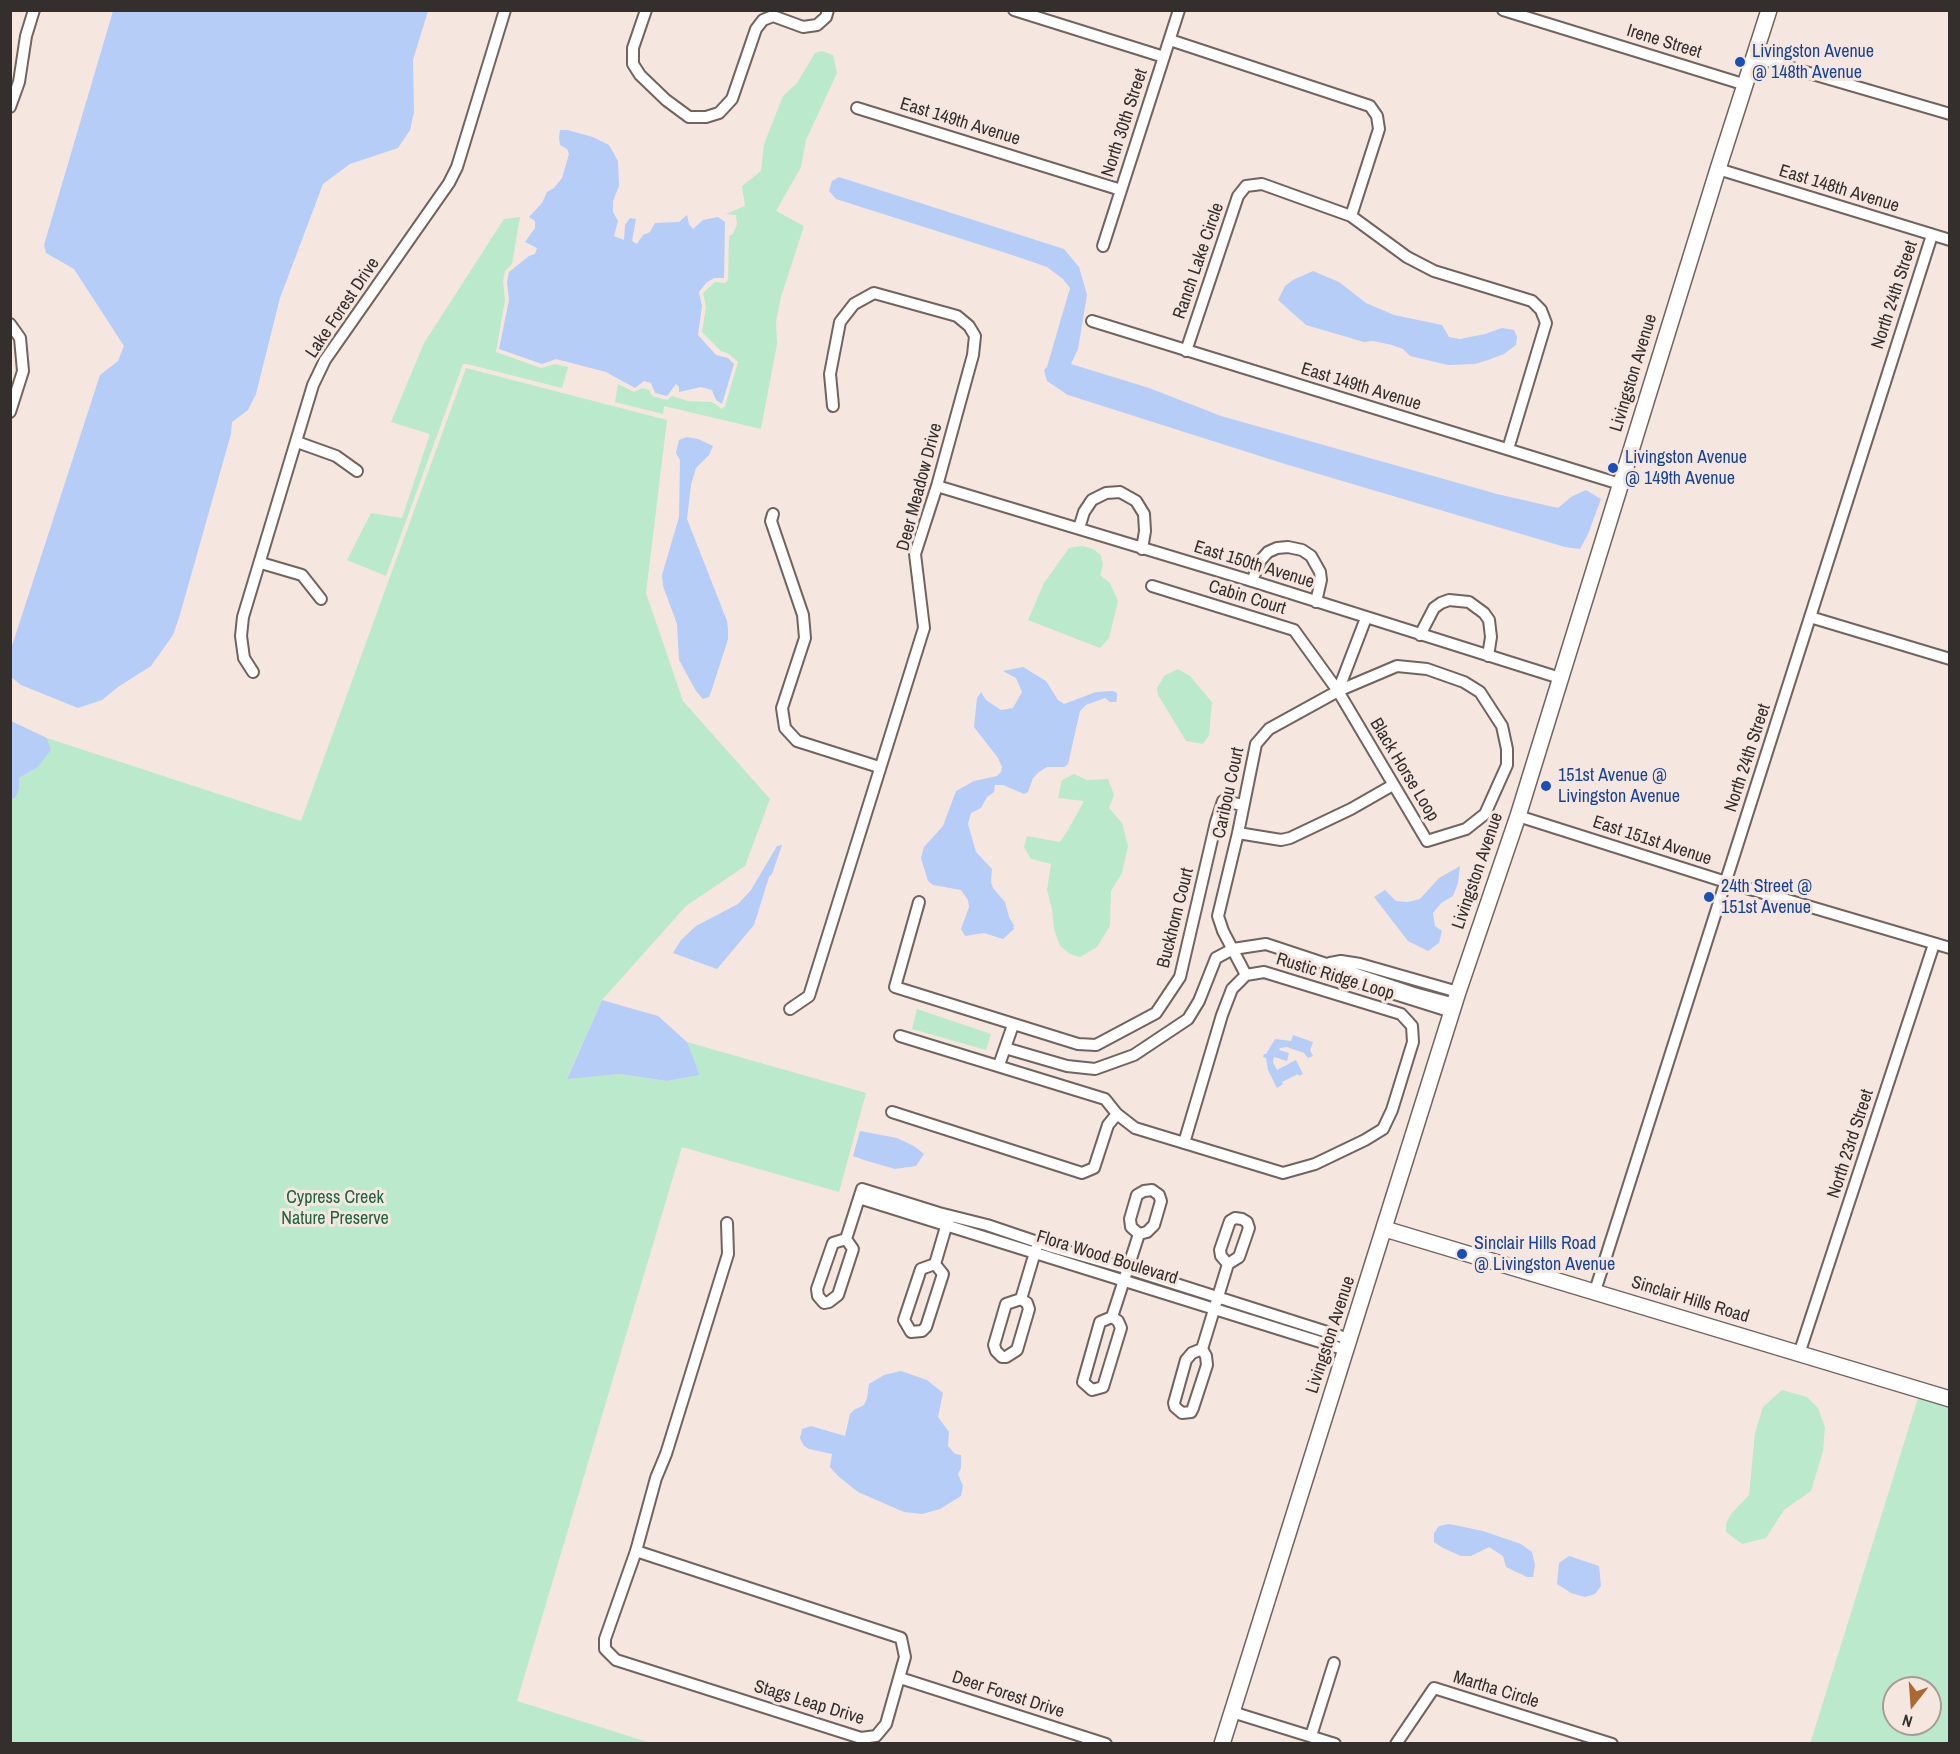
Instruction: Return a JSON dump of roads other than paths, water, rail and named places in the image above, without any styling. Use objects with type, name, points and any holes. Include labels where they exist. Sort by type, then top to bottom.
[{"type":"street","points":[[10,106],[19,82],[26,36],[34,10]]},
{"type":"street","name":"Lake Forest Drive","points":[[253,672],[244,658],[241,636],[243,617],[313,385],[325,360],[449,183],[457,167],[505,10]]},
{"type":"street","points":[[646,10],[633,48],[633,64],[640,75],[666,100],[689,117],[706,117],[719,112],[732,99],[756,29],[763,20],[773,16],[803,27],[817,25],[826,17],[828,10]]},
{"type":"street","points":[[1014,10],[1164,57]]},
{"type":"street","name":"North 30th Street","points":[[1103,246],[1179,10]]},
{"type":"street","name":"Irene Street","points":[[1503,10],[1746,85]]},
{"type":"street","name":"Livingston Avenue","points":[[1222,1743],[1455,1003],[1518,816],[1769,10]]},
{"type":"street","points":[[1170,40],[1370,106],[1377,116],[1379,129],[1351,216]]},
{"type":"street","points":[[1754,57],[1950,114]]},
{"type":"street","name":"East 149th Avenue","points":[[857,108],[1121,190]]},
{"type":"street","name":"East 148th Avenue","points":[[1718,169],[1950,240]]},
{"type":"street","name":"Ranch Lake Circle","points":[[1186,351],[1238,196],[1246,186],[1262,184],[1351,216],[1407,257],[1434,271],[1532,301],[1541,310],[1546,323],[1508,448]]},
{"type":"street","name":"North 24th Street","points":[[1595,1291],[1932,235]]},
{"type":"street","name":"Deer Meadow Drive","points":[[790,1009],[809,996],[924,628],[915,554],[937,486],[973,355],[975,336],[969,326],[957,316],[874,293],[854,304],[840,322],[830,374],[832,406]]},
{"type":"street","name":"East 149th Avenue","points":[[1092,321],[1620,484]]},
{"type":"street","points":[[10,324],[20,338],[23,371],[10,412]]},
{"type":"street","points":[[297,442],[336,456],[357,471]]},
{"type":"street","name":"East 150th Avenue","points":[[937,486],[1252,581],[1560,678]]},
{"type":"street","points":[[1079,528],[1084,512],[1092,500],[1106,493],[1120,492],[1136,501],[1144,514],[1145,531],[1142,549]]},
{"type":"street","points":[[773,513],[771,521],[803,615],[805,638],[782,708],[785,728],[797,741],[879,767]]},
{"type":"street","points":[[1252,581],[1260,561],[1268,552],[1288,547],[1302,550],[1311,556],[1320,572],[1321,580],[1316,602]]},
{"type":"street","points":[[261,563],[302,575],[321,599]]},
{"type":"street","name":"Cabin Court","points":[[1152,586],[1294,630],[1338,691]]},
{"type":"street","points":[[1420,635],[1434,608],[1441,603],[1449,600],[1469,602],[1484,613],[1489,620],[1491,637],[1488,656]]},
{"type":"street","points":[[1810,617],[1950,659]]},
{"type":"street","points":[[1338,691],[1366,618]]},
{"type":"street","name":"Black Horse Loop","points":[[1397,666],[1427,669],[1464,682],[1480,692],[1502,726],[1507,749],[1507,765],[1485,814],[1466,829],[1427,841],[1393,785],[1338,691],[1397,666]]},
{"type":"street","name":"Caribou Court","points":[[1233,949],[1222,932],[1218,916],[1256,744],[1269,729],[1338,691]]},
{"type":"street","points":[[1238,833],[1281,840],[1290,838],[1351,809],[1393,785]]},
{"type":"street","name":"Buckhorn Court","points":[[919,902],[895,987],[1078,1044],[1096,1045],[1156,1013],[1180,976],[1223,801],[1243,806]]},
{"type":"street","name":"East 151st Avenue","points":[[1518,816],[1726,882],[1950,948]]},
{"type":"street","points":[[1005,1048],[1067,1066],[1095,1069],[1134,1055],[1188,1019],[1199,1001],[1216,958],[1233,949],[1266,944],[1327,963],[1363,984],[1455,1003]]},
{"type":"street","name":"North 23rd Street","points":[[1799,1354],[1934,944]]},
{"type":"street","points":[[1184,1143],[1222,1015],[1232,989],[1246,975],[1233,949]]},
{"type":"street","points":[[1327,963],[1341,961],[1360,963],[1455,1003]]},
{"type":"street","name":"Rustic Ridge Loop","points":[[900,1036],[999,1065],[1105,1100],[1117,1114],[1135,1128],[1283,1173],[1315,1164],[1383,1129],[1392,1110],[1413,1042],[1412,1026],[1401,1014],[1264,972],[1246,975]]},
{"type":"street","points":[[999,1065],[1013,1025]]},
{"type":"street","points":[[892,1112],[1082,1173],[1094,1168],[1108,1125],[1117,1114]]},
{"type":"street","name":"Flora Wood Boulevard","points":[[846,1239],[861,1193],[948,1221],[987,1225],[1036,1248],[1127,1274],[1348,1344]]},
{"type":"street","points":[[935,1264],[948,1221]]},
{"type":"street","name":"Stags Leap Drive","points":[[636,1551],[901,1638],[905,1657],[886,1724],[876,1736],[861,1738],[616,1660],[605,1649],[605,1639],[636,1551],[656,1478],[666,1454],[728,1254],[727,1223]]},
{"type":"street","name":"Sinclair Hills Road","points":[[1385,1229],[1950,1399]]},
{"type":"street","points":[[1112,1317],[1118,1321],[1121,1328],[1103,1387],[1092,1390],[1083,1382],[1100,1322],[1112,1317],[1139,1234]]},
{"type":"street","points":[[846,1239],[853,1249],[838,1295],[824,1303],[820,1300],[817,1289],[833,1243],[846,1239]]},
{"type":"street","points":[[1021,1299],[1036,1248]]},
{"type":"street","points":[[935,1264],[943,1274],[926,1327],[911,1332],[904,1320],[921,1269],[935,1264]]},
{"type":"street","points":[[1202,1348],[1192,1353],[1186,1360],[1174,1403],[1182,1413],[1191,1412],[1207,1365],[1202,1348],[1228,1264]]},
{"type":"street","points":[[1021,1299],[1027,1303],[1029,1309],[1017,1350],[1002,1357],[994,1345],[1006,1304],[1021,1299]]},
{"type":"street","points":[[1311,1736],[1334,1663]]},
{"type":"street","name":"Deer Forest Drive","points":[[900,1678],[1106,1743]]},
{"type":"street","name":"Martha Circle","points":[[1396,1743],[1434,1688],[1612,1743]]},
{"type":"street","points":[[1232,1712],[1335,1743]]},
{"type":"water","points":[[113,11],[428,11],[413,60],[414,112],[410,130],[398,148],[350,164],[323,184],[280,298],[256,394],[248,410],[232,422],[231,434],[173,635],[151,666],[102,700],[78,708],[21,685],[11,677],[10,652],[100,375],[118,361],[124,346],[74,269],[46,253],[44,245]]},
{"type":"water","points":[[560,130],[593,137],[609,145],[618,161],[619,186],[613,201],[613,212],[618,221],[614,236],[624,240],[625,225],[630,218],[636,219],[632,241],[637,244],[643,235],[650,232],[655,223],[679,222],[687,215],[693,229],[703,220],[718,217],[725,222],[724,278],[714,278],[706,283],[699,292],[702,306],[698,335],[716,355],[728,358],[734,364],[722,404],[716,400],[712,390],[701,387],[679,392],[676,384],[667,396],[655,393],[651,383],[644,381],[635,388],[606,372],[556,359],[542,364],[499,349],[509,300],[507,282],[509,272],[535,254],[537,248],[525,242],[535,228],[535,221],[529,217],[542,203],[547,192],[554,188],[562,178],[569,154],[567,149],[560,145]]},
{"type":"water","points":[[839,177],[1064,249],[1079,267],[1087,295],[1078,349],[1071,364],[1149,388],[1221,416],[1497,494],[1558,508],[1571,497],[1586,490],[1601,499],[1588,534],[1580,549],[1565,547],[1285,464],[1068,395],[1047,381],[1044,370],[1047,367],[1070,288],[1063,279],[1047,267],[836,199],[829,191],[832,181]]},
{"type":"water","points":[[1313,271],[1339,282],[1366,303],[1394,315],[1442,325],[1449,337],[1460,339],[1502,328],[1514,330],[1517,337],[1516,345],[1504,354],[1475,364],[1448,365],[1410,356],[1403,349],[1392,345],[1373,341],[1364,342],[1306,325],[1278,300],[1285,286]]},
{"type":"water","points":[[687,437],[713,446],[709,455],[696,468],[691,485],[687,519],[727,621],[728,629],[728,639],[712,689],[709,697],[703,699],[679,660],[677,624],[663,586],[662,575],[679,517],[680,460],[676,453],[679,440]]},
{"type":"water","points":[[1023,667],[1046,681],[1058,700],[1064,704],[1096,692],[1113,691],[1117,693],[1116,702],[1110,702],[1105,698],[1086,705],[1080,711],[1068,764],[1064,767],[1047,767],[1039,772],[1033,778],[1028,792],[1024,794],[1003,785],[995,785],[994,792],[987,797],[981,808],[971,813],[968,824],[976,852],[992,869],[993,888],[1005,902],[1009,917],[1015,927],[1013,926],[1014,929],[1003,939],[984,933],[965,936],[961,929],[969,907],[968,900],[961,890],[933,885],[928,881],[921,858],[924,847],[943,826],[956,791],[974,781],[997,776],[1001,772],[1002,767],[998,758],[974,727],[977,698],[981,692],[986,700],[1001,710],[1013,708],[1022,692],[1016,678],[1003,671]]},
{"type":"water","points":[[11,721],[47,738],[51,750],[38,767],[19,778],[19,789],[15,798],[11,799]]},
{"type":"water","points":[[782,845],[754,925],[717,969],[673,953],[681,940],[696,926],[738,904],[751,890],[777,846]]},
{"type":"water","points":[[1460,866],[1458,883],[1453,896],[1441,903],[1433,913],[1435,926],[1442,931],[1439,943],[1428,951],[1408,941],[1374,897],[1385,890],[1396,901],[1408,902],[1420,899],[1439,878]]},
{"type":"water","points":[[602,1000],[658,1016],[687,1042],[700,1075],[667,1081],[619,1074],[567,1079]]},
{"type":"water","points":[[1293,1035],[1313,1042],[1310,1050],[1313,1056],[1308,1058],[1304,1053],[1287,1047],[1280,1048],[1279,1050],[1289,1053],[1287,1061],[1274,1057],[1273,1062],[1277,1070],[1296,1060],[1303,1074],[1282,1082],[1283,1084],[1277,1088],[1268,1070],[1266,1058],[1263,1057],[1275,1039],[1291,1041]]},
{"type":"water","points":[[860,1131],[897,1138],[924,1154],[916,1166],[895,1169],[864,1160],[853,1156]]},
{"type":"water","points":[[901,1371],[927,1380],[943,1393],[938,1417],[949,1432],[948,1446],[955,1454],[961,1455],[961,1468],[958,1474],[963,1486],[961,1496],[940,1509],[922,1514],[904,1512],[858,1492],[830,1467],[832,1454],[809,1449],[804,1446],[800,1438],[802,1429],[811,1426],[845,1436],[850,1414],[864,1405],[869,1384],[884,1375]]},
{"type":"water","points":[[1449,1524],[1483,1531],[1521,1544],[1532,1552],[1535,1565],[1533,1577],[1527,1577],[1506,1567],[1503,1556],[1489,1547],[1471,1556],[1461,1556],[1443,1548],[1434,1542],[1434,1533],[1439,1526]]},
{"type":"water","points":[[1569,1556],[1599,1566],[1601,1586],[1595,1594],[1585,1597],[1571,1593],[1557,1584],[1559,1563]]},
{"type":"place","name":"Livingston Avenue @ 148th Avenue","points":[[1740,62]]},
{"type":"place","name":"Livingston Avenue @ 149th Avenue","points":[[1613,468]]},
{"type":"place","name":"151st Avenue @ Livingston Avenue","points":[[1546,786]]},
{"type":"place","name":"24th Street @ 151st Avenue","points":[[1709,897]]},
{"type":"place","name":"Sinclair Hills Road @ Livingston Avenue","points":[[1462,1254]]},
{"type":"park label","name":"Cypress Creek Nature Preserve","points":[[335,1208]]}]
